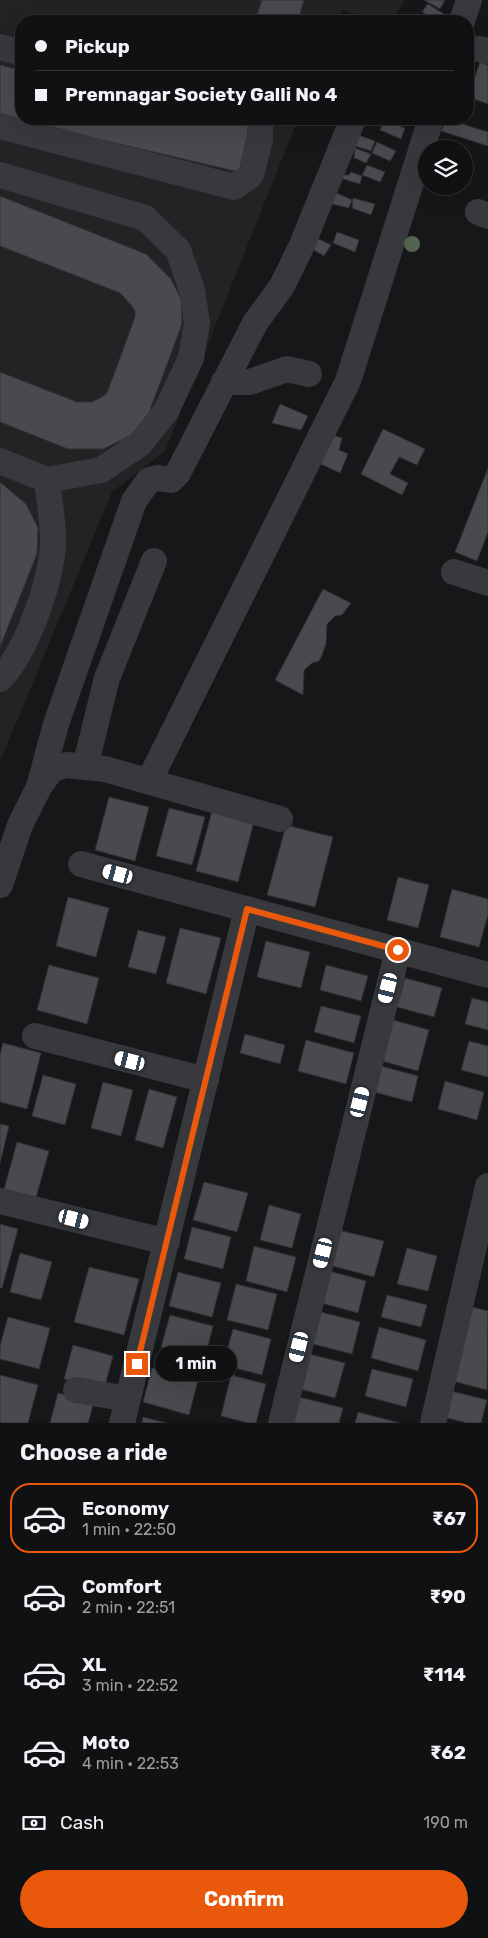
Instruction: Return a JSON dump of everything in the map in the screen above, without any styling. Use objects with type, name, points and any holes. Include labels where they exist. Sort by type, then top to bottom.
[{"type":"street","points":[[464,15],[469,0]]},
{"type":"street","points":[[0,47],[15,51]]},
{"type":"street","points":[[0,126],[234,187],[251,175],[260,140],[260,125]]},
{"type":"street","points":[[0,885],[20,825],[38,787],[66,696],[134,501],[149,480],[158,478],[171,480],[178,474],[255,323],[282,286],[302,245],[351,125]]},
{"type":"street","points":[[149,781],[348,381],[429,125]]},
{"type":"street","points":[[0,175],[145,218],[178,250],[192,290],[197,324],[191,358],[166,411],[140,444],[101,470],[47,480],[0,461]]},
{"type":"street","points":[[224,382],[250,382],[287,369],[309,374]]},
{"type":"street","points":[[0,679],[16,658],[32,622],[49,575],[53,543],[47,480]]},
{"type":"street","points":[[85,767],[107,678],[154,561]]},
{"type":"street","points":[[454,572],[488,583]]},
{"type":"street","points":[[38,787],[52,769],[67,766],[105,769],[280,819]]},
{"type":"street","points":[[81,864],[488,975]]},
{"type":"street","points":[[76,1390],[125,1411],[247,909]]},
{"type":"street","points":[[281,1423],[398,950]]},
{"type":"street","points":[[35,1036],[206,1080]]},
{"type":"street","points":[[433,1423],[488,1186]]},
{"type":"street","points":[[0,1201],[167,1242]]},
{"type":"shaded area","points":[[0,0],[404,0],[396,15],[357,15],[342,10],[340,15],[15,15],[15,125],[296,125],[165,451],[112,492],[0,762]]},
{"type":"building","points":[[262,0],[304,0],[300,15],[257,15]]},
{"type":"building","points":[[424,0],[445,0],[440,9]]},
{"type":"building","points":[[428,4],[444,14],[427,15],[422,12]]},
{"type":"building","points":[[480,62],[488,65],[488,104],[474,99],[474,80]]},
{"type":"building","points":[[0,65],[15,69],[15,120],[0,116]]},
{"type":"building","points":[[38,125],[250,125],[239,172]]},
{"type":"building","points":[[382,125],[397,125],[405,128],[401,139],[380,130]]},
{"type":"building","points":[[444,125],[466,125],[488,132],[488,146],[441,131]]},
{"type":"building","points":[[358,135],[375,141],[371,151],[355,146]]},
{"type":"building","points":[[377,142],[396,151],[390,161],[372,153]]},
{"type":"building","points":[[355,148],[371,154],[366,163],[354,158]]},
{"type":"building","points":[[367,165],[385,172],[380,182],[362,175]]},
{"type":"building","points":[[351,172],[362,176],[360,184],[340,178],[339,175],[349,175]]},
{"type":"building","points":[[330,190],[352,200],[349,208],[324,202]]},
{"type":"building","points":[[0,196],[146,254],[171,279],[181,299],[182,324],[147,418],[130,436],[103,449],[68,449],[0,422],[0,372],[77,402],[92,402],[107,393],[135,317],[135,311],[120,293],[0,246]]},
{"type":"building","points":[[353,198],[375,204],[371,215],[352,208]]},
{"type":"building","points":[[337,232],[359,240],[355,252],[333,243]]},
{"type":"building","points":[[310,235],[331,245],[324,256],[306,245]]},
{"type":"building","points":[[280,404],[308,416],[301,430],[272,423]]},
{"type":"building","points":[[383,429],[425,449],[417,465],[399,457],[390,474],[408,483],[402,495],[361,474]]},
{"type":"building","points":[[332,435],[342,438],[339,450],[348,454],[340,473],[319,463]]},
{"type":"building","points":[[488,468],[488,532],[477,561],[455,552]]},
{"type":"building","points":[[0,482],[26,504],[38,528],[37,554],[0,647]]},
{"type":"building","points":[[323,589],[351,603],[342,615],[335,616],[327,624],[326,644],[319,661],[312,663],[304,670],[303,695],[275,680]]},
{"type":"building","points":[[109,797],[149,807],[135,861],[95,850]]},
{"type":"building","points":[[213,807],[255,818],[238,882],[196,871]]},
{"type":"building","points":[[169,808],[205,817],[192,865],[156,856]]},
{"type":"building","points":[[286,825],[333,837],[315,907],[267,895]]},
{"type":"building","points":[[398,877],[429,885],[418,928],[387,920]]},
{"type":"building","points":[[452,889],[488,899],[488,915],[479,947],[440,937]]},
{"type":"building","points":[[68,897],[109,908],[96,957],[56,946]]},
{"type":"building","points":[[180,928],[221,938],[206,994],[166,983]]},
{"type":"building","points":[[138,930],[166,937],[156,974],[128,967]]},
{"type":"building","points":[[266,941],[310,952],[301,988],[257,977]]},
{"type":"building","points":[[49,965],[99,978],[87,1024],[37,1010]]},
{"type":"building","points":[[326,965],[368,976],[361,1001],[320,990]]},
{"type":"building","points":[[405,978],[442,988],[434,1017],[397,1007]]},
{"type":"building","points":[[472,998],[488,1002],[488,1030],[465,1024]]},
{"type":"building","points":[[321,1006],[361,1016],[354,1043],[314,1032]]},
{"type":"building","points":[[393,1020],[429,1030],[418,1071],[382,1061]]},
{"type":"building","points":[[245,1034],[285,1045],[280,1064],[240,1053]]},
{"type":"building","points":[[306,1040],[354,1053],[346,1084],[298,1071]]},
{"type":"building","points":[[469,1041],[488,1046],[488,1077],[461,1070]]},
{"type":"building","points":[[3,1043],[41,1053],[27,1109],[0,1102],[0,1054]]},
{"type":"building","points":[[381,1066],[418,1076],[412,1102],[374,1092]]},
{"type":"building","points":[[43,1075],[76,1084],[65,1125],[32,1116]]},
{"type":"building","points":[[445,1081],[484,1092],[477,1120],[438,1109]]},
{"type":"building","points":[[103,1082],[133,1090],[121,1136],[91,1128]]},
{"type":"building","points":[[149,1089],[177,1097],[163,1148],[135,1140]]},
{"type":"building","points":[[0,1124],[9,1126],[0,1163]]},
{"type":"building","points":[[17,1142],[49,1151],[35,1201],[3,1193]]},
{"type":"building","points":[[204,1182],[248,1193],[237,1232],[193,1220]]},
{"type":"building","points":[[269,1205],[301,1214],[292,1248],[260,1240]]},
{"type":"building","points":[[0,1224],[18,1229],[2,1288],[0,1288]]},
{"type":"building","points":[[192,1227],[231,1237],[223,1269],[184,1259]]},
{"type":"building","points":[[338,1230],[384,1241],[374,1277],[329,1265]]},
{"type":"building","points":[[254,1246],[296,1257],[287,1292],[246,1281]]},
{"type":"building","points":[[407,1248],[437,1256],[428,1291],[397,1284]]},
{"type":"building","points":[[20,1253],[52,1262],[41,1300],[10,1292]]},
{"type":"building","points":[[89,1267],[139,1279],[124,1335],[74,1322]]},
{"type":"building","points":[[322,1269],[366,1281],[358,1313],[314,1301]]},
{"type":"building","points":[[178,1272],[221,1283],[212,1317],[169,1306]]},
{"type":"building","points":[[236,1284],[277,1294],[268,1330],[227,1320]]},
{"type":"building","points":[[387,1295],[427,1305],[421,1327],[381,1317]]},
{"type":"building","points":[[465,1305],[488,1311],[487,1390],[445,1379]]},
{"type":"building","points":[[317,1311],[360,1322],[352,1354],[309,1343]]},
{"type":"building","points":[[170,1315],[213,1326],[205,1358],[161,1347]]},
{"type":"building","points":[[8,1317],[50,1328],[39,1369],[0,1359],[0,1346]]},
{"type":"building","points":[[379,1327],[426,1340],[418,1371],[371,1358]]},
{"type":"building","points":[[233,1329],[271,1339],[262,1375],[223,1365]]},
{"type":"building","points":[[73,1345],[113,1356],[104,1389],[64,1379]]},
{"type":"building","points":[[305,1353],[345,1363],[335,1398],[296,1388]]},
{"type":"building","points":[[152,1368],[198,1380],[189,1415],[143,1402]]},
{"type":"building","points":[[372,1369],[413,1379],[406,1407],[365,1396]]},
{"type":"building","points":[[0,1375],[38,1385],[28,1423],[0,1423]]},
{"type":"building","points":[[231,1375],[266,1384],[256,1423],[221,1416]]},
{"type":"building","points":[[443,1389],[487,1400],[481,1423],[467,1423],[436,1415]]},
{"type":"building","points":[[58,1393],[94,1402],[88,1423],[50,1423]]},
{"type":"building","points":[[295,1396],[343,1408],[339,1423],[288,1423]]},
{"type":"building","points":[[358,1412],[400,1423],[355,1423]]},
{"type":"building","points":[[143,1417],[166,1423],[142,1423]]},
{"type":"route","points":[[137,1364],[247,909],[398,950]]}]
